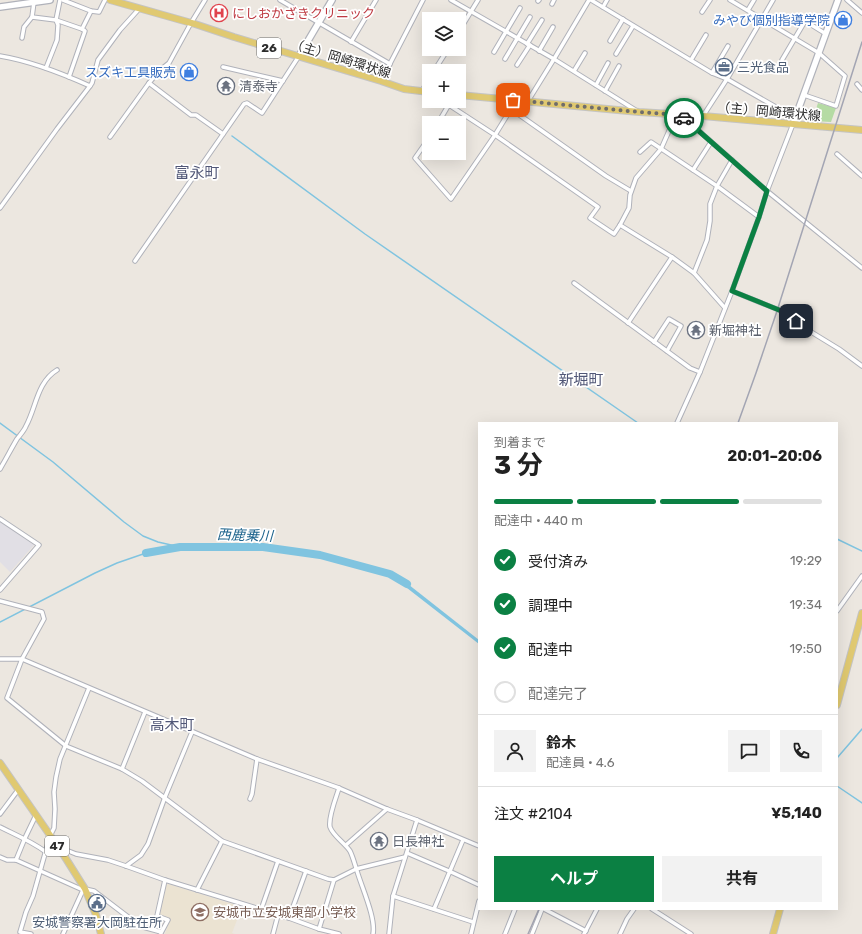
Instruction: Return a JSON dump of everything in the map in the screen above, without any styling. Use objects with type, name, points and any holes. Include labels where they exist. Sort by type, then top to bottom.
[{"type":"main road","name":"（主）岡崎環状線","points":[[110,0],[122,2],[139,9],[191,23],[404,89],[422,92]]},
{"type":"main road","name":"（主）岡崎環状線","points":[[466,96],[639,112],[794,121],[862,130]]},
{"type":"main road","points":[[838,701],[862,613]]},
{"type":"main road","name":"47","points":[[0,764],[36,815],[84,890],[96,916],[101,934]]},
{"type":"main road","points":[[773,934],[780,910]]},
{"type":"street","points":[[0,7],[50,0]]},
{"type":"street","points":[[46,68],[57,40],[58,25],[56,20],[61,0],[91,11],[99,12],[104,0]]},
{"type":"street","points":[[110,137],[128,110],[149,83],[169,63],[205,0]]},
{"type":"street","points":[[280,0],[390,64]]},
{"type":"street","points":[[136,261],[244,104],[247,103],[262,113],[299,56],[332,0]]},
{"type":"street","points":[[351,42],[376,0]]},
{"type":"street","points":[[381,81],[422,0]]},
{"type":"street","points":[[451,0],[529,44],[639,112]]},
{"type":"street","points":[[466,20],[478,0]]},
{"type":"street","points":[[528,101],[590,0],[712,73],[727,79],[794,121]]},
{"type":"street","points":[[603,7],[607,0]]},
{"type":"street","points":[[702,12],[710,0]]},
{"type":"street","points":[[730,0],[819,53],[845,76],[836,106],[804,95]]},
{"type":"street","points":[[737,4],[740,0]]},
{"type":"street","points":[[748,10],[754,0]]},
{"type":"street","points":[[703,116],[727,79],[773,0]]},
{"type":"street","points":[[677,422],[700,372],[732,291],[767,191],[804,95],[838,0]]},
{"type":"street","points":[[847,0],[862,13]]},
{"type":"street","points":[[22,38],[24,27],[32,17],[34,2]]},
{"type":"street","points":[[494,52],[520,8]]},
{"type":"street","points":[[0,208],[92,83],[98,60],[120,30],[139,9]]},
{"type":"street","points":[[82,29],[91,11]]},
{"type":"street","points":[[782,60],[808,16]]},
{"type":"street","points":[[32,17],[56,20],[85,31],[69,77]]},
{"type":"street","points":[[504,59],[530,17]]},
{"type":"street","points":[[610,41],[623,19]]},
{"type":"street","points":[[517,65],[542,20]]},
{"type":"street","points":[[805,21],[826,34]]},
{"type":"street","points":[[616,54],[634,26]]},
{"type":"street","points":[[539,51],[553,27]]},
{"type":"street","points":[[691,60],[706,35]]},
{"type":"street","points":[[712,73],[728,46]]},
{"type":"street","points":[[574,71],[585,52]]},
{"type":"street","points":[[0,56],[46,68],[90,86]]},
{"type":"street","points":[[596,85],[608,63]]},
{"type":"street","points":[[605,91],[619,66]]},
{"type":"street","points":[[223,67],[283,81]]},
{"type":"street","points":[[149,83],[191,115],[196,115],[223,134]]},
{"type":"street","points":[[857,84],[862,90]]},
{"type":"street","points":[[499,98],[511,109],[606,176],[631,190]]},
{"type":"street","points":[[457,108],[598,207],[590,218],[614,234],[629,208],[631,190],[636,178],[661,149],[678,115],[767,191],[862,268]]},
{"type":"street","points":[[422,148],[415,158],[451,199],[511,109]]},
{"type":"street","points":[[640,152],[651,142],[717,186],[759,217]]},
{"type":"street","points":[[693,170],[711,142]]},
{"type":"street","points":[[837,154],[862,176]]},
{"type":"street","points":[[694,273],[707,240],[710,226],[710,204],[717,186],[732,160]]},
{"type":"street","points":[[620,225],[672,257],[694,273],[725,308]]},
{"type":"street","points":[[628,323],[672,257]]},
{"type":"street","points":[[574,283],[690,368],[700,372]]},
{"type":"street","points":[[732,291],[784,312],[862,366]]},
{"type":"street","points":[[654,342],[668,319],[681,326],[668,351]]},
{"type":"street","points":[[0,469],[17,438],[26,427],[37,397],[46,380],[57,370]]},
{"type":"street","points":[[0,519],[39,545],[0,590]]},
{"type":"street","points":[[838,610],[862,576]]},
{"type":"street","points":[[0,601],[42,612],[44,619],[22,659],[7,698],[66,746],[122,769],[142,781],[222,841],[328,879],[334,880],[356,869],[406,855],[449,871],[478,885]]},
{"type":"street","points":[[0,659],[22,659],[192,732],[339,788],[478,846]]},
{"type":"street","points":[[31,934],[20,932],[33,896],[50,836],[54,828],[54,792],[60,759],[90,688]]},
{"type":"street","points":[[122,769],[145,712]]},
{"type":"street","points":[[126,866],[140,854],[148,844],[165,797],[192,732]]},
{"type":"street","points":[[250,799],[257,758]]},
{"type":"street","points":[[339,788],[330,816],[330,827],[351,852],[371,912],[374,928],[373,934]]},
{"type":"street","points":[[0,814],[18,790]]},
{"type":"street","points":[[346,845],[388,809]]},
{"type":"street","points":[[16,860],[36,815]]},
{"type":"street","points":[[388,934],[393,896],[417,820]]},
{"type":"street","points":[[0,827],[25,838],[46,852]]},
{"type":"street","points":[[434,909],[463,840]]},
{"type":"street","points":[[197,890],[222,841]]},
{"type":"street","points":[[60,851],[66,850],[76,854],[108,860],[165,880],[339,934]]},
{"type":"street","points":[[0,857],[8,860],[16,860],[84,890],[94,891],[136,923],[161,933],[168,920],[157,916],[165,880]]},
{"type":"street","points":[[261,910],[278,861]]},
{"type":"street","points":[[289,918],[306,871]]},
{"type":"street","points":[[319,929],[334,880]]},
{"type":"street","points":[[63,934],[84,890]]},
{"type":"street","points":[[393,896],[473,922]]},
{"type":"street","points":[[470,934],[478,904]]},
{"type":"street","points":[[505,934],[515,910]]},
{"type":"street","points":[[532,934],[543,910]]},
{"type":"street","points":[[545,910],[585,932],[596,910]]},
{"type":"street","points":[[622,933],[627,919],[633,910]]},
{"type":"street","points":[[654,910],[691,934]]},
{"type":"street","points":[[273,934],[278,915]]},
{"type":"shaded area","points":[[0,521],[34,545],[10,572],[0,562]]},
{"type":"shaded area","name":"安城市立安城東部小学校","points":[[168,884],[242,907],[232,933],[235,934],[165,934],[170,919],[159,917],[166,885]]},
{"type":"green space","points":[[818,103],[836,108],[831,122],[812,121]]},
{"type":"water","points":[[399,577],[478,639],[478,643],[398,581]]},
{"type":"waterway","points":[[232,136],[365,234],[637,422]]},
{"type":"waterway","points":[[0,423],[53,462],[124,522],[143,536],[158,542],[180,547]]},
{"type":"waterway","points":[[838,539],[862,551]]},
{"type":"waterway","name":"西鹿乗川","points":[[146,553],[180,547],[263,547],[320,555],[390,574],[407,584]]},
{"type":"waterway","name":"西鹿乗川","points":[[0,622],[95,573],[117,563],[146,553]]},
{"type":"waterway","points":[[838,757],[862,729]]},
{"type":"waterway","points":[[838,787],[862,803]]},
{"type":"railway","points":[[738,422],[777,311],[862,42]]},
{"type":"railway","points":[[528,934],[539,910]]},
{"type":"way so far","points":[[513,100],[680,115],[684,118]]},
{"type":"place","name":"にしおかざきクリニック","points":[[219,13]]},
{"type":"place","name":"みやび個別指導学院","points":[[843,20]]},
{"type":"place","name":"三光食品","points":[[724,67]]},
{"type":"place","name":"スズキ工具販売","points":[[189,72]]},
{"type":"place","name":"清泰寺","points":[[226,86]]},
{"type":"place","name":"新堀神社","points":[[696,330]]},
{"type":"place","name":"日長神社","points":[[379,841]]},
{"type":"place","name":"安城警察署大岡駐在所","points":[[97,903]]},
{"type":"place","name":"安城市立安城東部小学校","points":[[200,912]]},
{"type":"district","name":"富永町","points":[[197,173]]},
{"type":"district","name":"新堀町","points":[[581,380]]},
{"type":"district","name":"高木町","points":[[172,725]]},
{"type":"route","points":[[684,118],[767,191],[732,291],[784,312],[796,321]]}]
